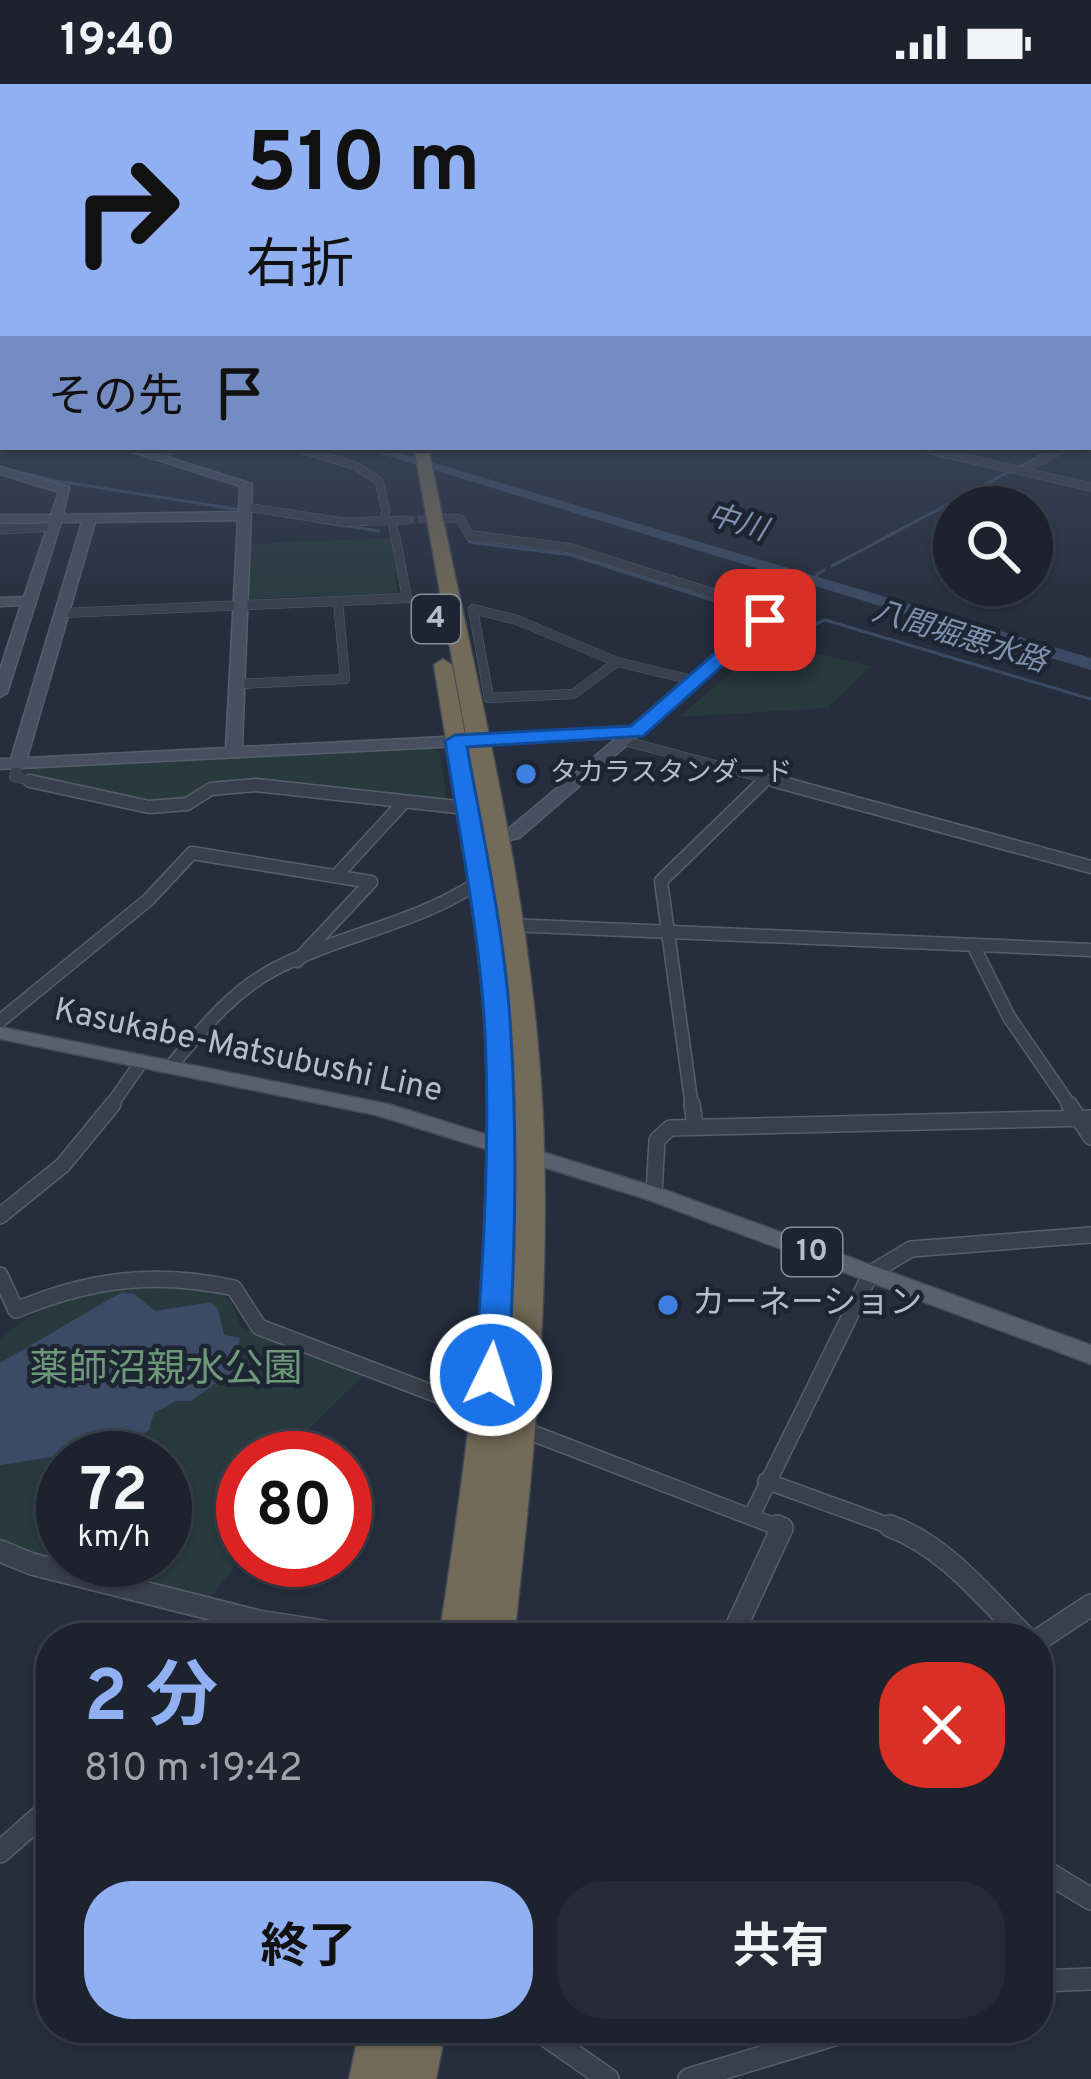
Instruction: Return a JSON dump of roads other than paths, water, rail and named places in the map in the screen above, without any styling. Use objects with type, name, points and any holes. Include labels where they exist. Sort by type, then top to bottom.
[{"type":"highway","name":"4","points":[[410,450],[424,499],[466,741],[494,838],[523,1023],[515,1150],[499,1276],[504,1421],[496,1623]]},
{"type":"highway","name":"4","points":[[421,450],[424,499]]},
{"type":"highway","name":"4","points":[[466,741],[466,808],[515,1150]]},
{"type":"highway","name":"4","points":[[461,1623],[504,1421]]},
{"type":"highway","points":[[371,2079],[379,2043]]},
{"type":"highway","points":[[412,2079],[420,2043]]},
{"type":"main road","name":"Kasukabe-Matsubushi Line","points":[[0,1033],[380,1108],[654,1194],[1091,1355]]},
{"type":"street","points":[[133,450],[244,482],[234,752]]},
{"type":"street","points":[[153,456],[170,450]]},
{"type":"street","points":[[64,613],[406,598],[380,481],[356,466],[304,450]]},
{"type":"street","points":[[931,450],[1091,487]]},
{"type":"street","points":[[1021,471],[1060,450]]},
{"type":"street","points":[[0,470],[64,489],[0,690]]},
{"type":"street","points":[[0,530],[90,516],[246,511],[343,522],[407,520]]},
{"type":"street","points":[[90,516],[64,613],[9,763],[14,777],[149,807],[187,805],[211,789],[256,784],[466,808]]},
{"type":"street","points":[[446,518],[461,519],[470,537],[568,548],[765,619],[513,834],[494,838]]},
{"type":"street","points":[[0,519],[55,522]]},
{"type":"street","points":[[0,602],[29,601]]},
{"type":"street","points":[[238,684],[345,679],[338,601]]},
{"type":"street","points":[[617,662],[574,694],[490,698],[473,609],[517,620],[617,662],[697,681]]},
{"type":"street","points":[[9,763],[630,737],[1091,867]]},
{"type":"street","points":[[695,1126],[665,930],[662,877],[767,779]]},
{"type":"street","points":[[337,874],[404,802]]},
{"type":"street","points":[[0,1021],[148,900],[192,853],[371,882],[297,961]]},
{"type":"street","points":[[171,1066],[225,1004],[272,970],[433,911],[479,882]]},
{"type":"street","points":[[509,925],[1091,950]]},
{"type":"street","points":[[973,945],[1009,1017],[1085,1118],[1091,1137]]},
{"type":"street","points":[[0,1216],[45,1188],[89,1140],[142,1061]]},
{"type":"street","points":[[654,1194],[657,1140],[670,1128],[1085,1118]]},
{"type":"street","points":[[752,1515],[871,1273],[911,1249],[1091,1235]]},
{"type":"street","points":[[0,1275],[16,1310],[104,1278],[177,1276],[234,1288],[259,1327],[782,1528],[738,1623]]},
{"type":"street","points":[[766,1480],[917,1536],[940,1552],[1011,1623]]},
{"type":"street","points":[[0,1551],[32,1564],[271,1623]]},
{"type":"street","points":[[1053,1630],[1091,1605]]},
{"type":"street","points":[[0,1852],[36,1820]]},
{"type":"street","points":[[1053,1876],[1091,1899]]},
{"type":"street","points":[[1053,1980],[1091,1979]]},
{"type":"street","points":[[556,2043],[608,2079]]},
{"type":"street","points":[[688,2079],[807,2043]]},
{"type":"water","points":[[122,1292],[134,1294],[155,1311],[211,1302],[218,1309],[224,1335],[240,1338],[236,1369],[191,1401],[176,1401],[154,1413],[147,1431],[36,1431],[36,1459],[0,1465],[0,1363]]},
{"type":"waterway","name":"中川","points":[[375,450],[1091,664]]},
{"type":"waterway","points":[[1019,467],[1050,450]]},
{"type":"waterway","name":"八間堀悪水路","points":[[0,467],[57,481],[242,510]]},
{"type":"waterway","points":[[832,566],[1010,471]]},
{"type":"waterway","name":"八間堀悪水路","points":[[313,521],[379,531]]},
{"type":"waterway","name":"八間堀悪水路","points":[[469,542],[571,555],[784,623],[805,628],[825,620],[1091,699]]},
{"type":"waterway","points":[[814,585],[817,574],[824,570]]},
{"type":"tunnel","points":[[407,520],[444,518]]},
{"type":"place","name":"タカラスタンダード","points":[[526,774]]},
{"type":"place","name":"カーネーション","points":[[668,1305]]},
{"type":"park label","name":"薬師沼親水公園","points":[[166,1371]]}]
